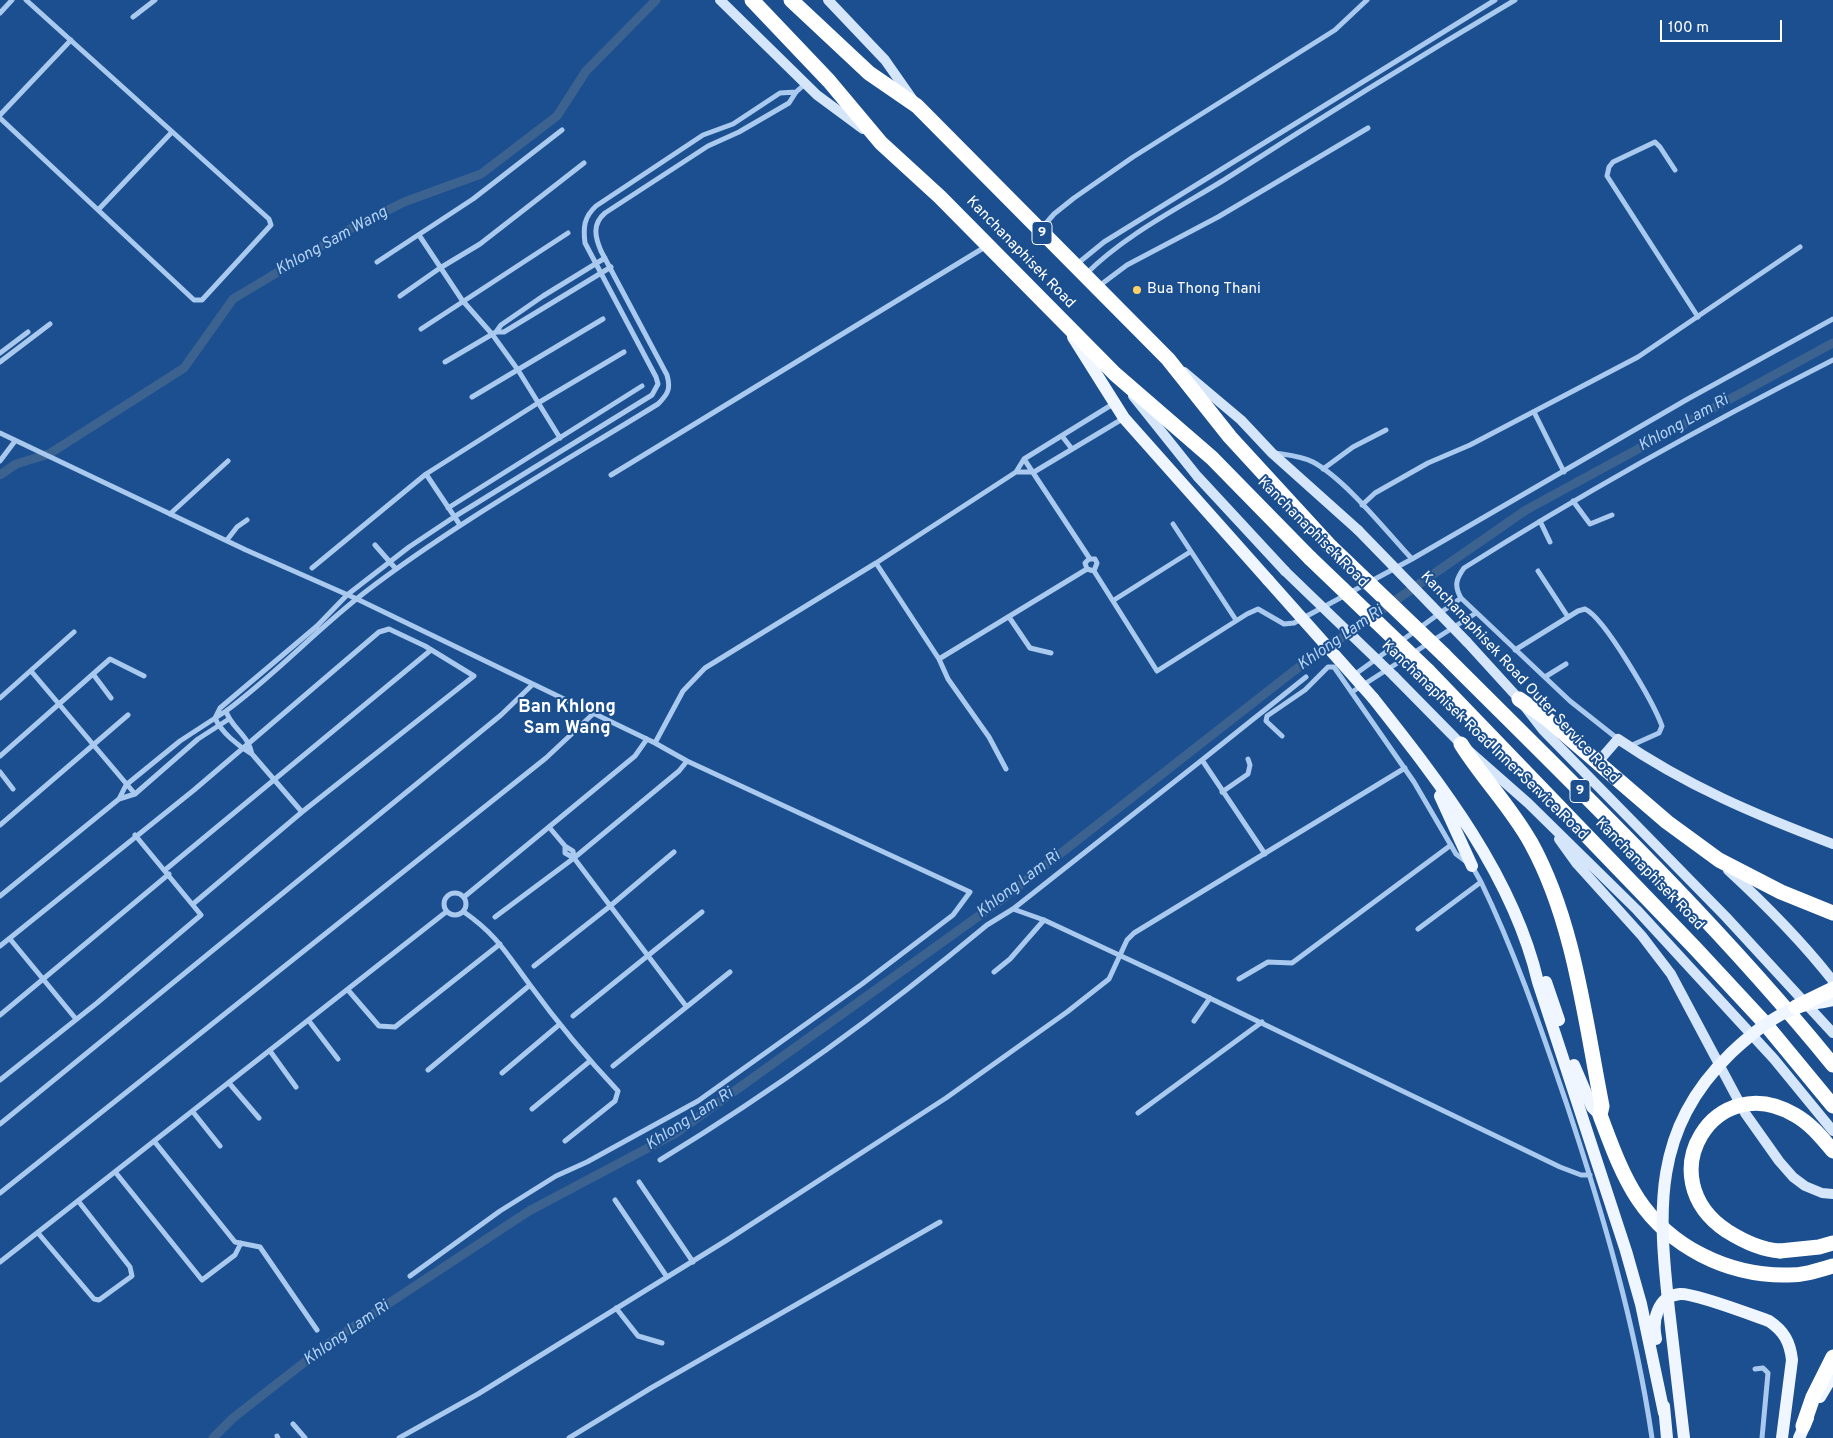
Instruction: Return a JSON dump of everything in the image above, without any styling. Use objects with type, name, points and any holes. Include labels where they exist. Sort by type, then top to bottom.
[{"type":"highway","name":"Kanchanaphisek Road","points":[[752,0],[829,81],[882,142],[988,245],[1115,374],[1212,458],[1310,558],[1428,672],[1695,948],[1762,1020],[1833,1106]]},
{"type":"highway","name":"Kanchanaphisek Road","points":[[791,0],[869,73],[917,106],[1168,359],[1230,437],[1332,547],[1444,655],[1714,929],[1762,981],[1833,1065]]},
{"type":"highway","points":[[1519,699],[1598,762],[1667,822],[1719,860],[1780,892],[1833,913]]},
{"type":"highway","points":[[1461,744],[1479,773],[1516,818],[1546,874],[1561,917],[1577,981],[1602,1106],[1600,1115],[1625,1176],[1639,1200],[1657,1222],[1675,1239],[1700,1255],[1724,1264],[1764,1274],[1786,1276],[1808,1273],[1833,1266]]},
{"type":"highway","points":[[1796,1008],[1833,989]]},
{"type":"highway","points":[[1833,1152],[1819,1134],[1795,1114],[1783,1108],[1757,1103],[1744,1104],[1720,1115],[1702,1132],[1695,1144],[1690,1173],[1693,1189],[1700,1205],[1720,1226],[1736,1237],[1764,1248],[1780,1251],[1819,1247],[1833,1243]]},
{"type":"highway","points":[[1801,1432],[1813,1397],[1833,1356]]},
{"type":"main road","points":[[720,0],[817,95],[882,142]]},
{"type":"main road","points":[[828,0],[885,60],[917,106]]},
{"type":"main road","points":[[1068,327],[1124,418],[1373,698],[1425,763],[1477,841],[1509,901],[1532,958],[1553,1000],[1569,1054],[1592,1107],[1600,1115]]},
{"type":"main road","name":"Kanchanaphisek Road Outer Service Road","points":[[1168,359],[1241,420],[1272,453],[1358,530],[1467,642],[1519,699],[1543,730],[1726,917],[1833,1033]]},
{"type":"main road","name":"Kanchanaphisek Road Inner Service Road","points":[[1115,374],[1197,476],[1285,571],[1394,676],[1461,744],[1637,910],[1774,1059],[1833,1131]]},
{"type":"main road","points":[[1598,762],[1618,739],[1689,784],[1730,804],[1833,844]]},
{"type":"main road","points":[[1425,763],[1472,866]]},
{"type":"main road","points":[[1550,826],[1577,864],[1642,936],[1671,974],[1745,1113],[1779,1161],[1793,1177],[1805,1186],[1833,1194]]},
{"type":"main road","points":[[1719,860],[1776,915],[1808,949],[1833,981]]},
{"type":"main road","points":[[1532,958],[1538,982],[1626,1251],[1641,1304],[1664,1413],[1667,1438]]},
{"type":"main road","points":[[1684,1438],[1662,1229],[1662,1196],[1671,1150],[1688,1110],[1725,1059],[1756,1031],[1796,1008],[1833,1000]]},
{"type":"main road","points":[[1664,1413],[1663,1380],[1654,1320],[1660,1308],[1668,1299],[1684,1294],[1769,1321],[1786,1336],[1791,1348],[1792,1360],[1782,1438]]},
{"type":"main road","points":[[1801,1432],[1833,1375]]},
{"type":"street","points":[[0,13],[12,0]]},
{"type":"street","points":[[26,0],[71,40],[269,219],[271,224],[202,300],[194,300],[0,117],[71,40]]},
{"type":"street","points":[[133,17],[155,0]]},
{"type":"street","points":[[1039,231],[1054,214],[1074,198],[1178,127],[1326,36],[1367,0]]},
{"type":"street","points":[[1080,271],[1104,242],[1495,0]]},
{"type":"street","points":[[1080,271],[1299,132],[1515,0]]},
{"type":"street","points":[[0,896],[118,799],[126,785],[192,733],[226,711],[357,599],[396,569],[460,525],[658,404],[668,394],[670,385],[667,375],[596,241],[595,233],[599,218],[697,154],[789,103],[796,92],[806,84]]},
{"type":"street","points":[[215,718],[220,708],[317,626],[347,595],[390,561],[454,517],[652,395],[658,384],[585,243],[584,221],[588,213],[703,136],[733,124],[780,92],[796,92]]},
{"type":"street","points":[[759,107],[766,117]]},
{"type":"street","points":[[1096,288],[1127,266],[1218,217],[1368,128]]},
{"type":"street","points":[[377,262],[473,199],[562,130]]},
{"type":"street","points":[[98,210],[172,132]]},
{"type":"street","points":[[1675,170],[1660,147],[1654,142],[1613,162],[1609,167],[1607,176],[1698,317]]},
{"type":"street","points":[[690,144],[697,154]]},
{"type":"street","points":[[400,296],[440,268],[480,244],[584,163]]},
{"type":"street","points":[[421,328],[568,233]]},
{"type":"street","points":[[419,235],[462,300],[494,333],[560,438]]},
{"type":"street","points":[[611,475],[988,245]]},
{"type":"street","points":[[1362,505],[1384,488],[1428,463],[1470,445],[1638,357],[1800,247]]},
{"type":"street","points":[[445,362],[494,333],[501,325],[543,296],[605,258]]},
{"type":"street","points":[[494,333],[504,332],[611,267]]},
{"type":"street","points":[[472,397],[603,319]]},
{"type":"street","points":[[939,659],[1087,569],[1094,571],[1114,600],[1157,671],[1236,620],[1258,609],[1284,624],[1294,623],[1427,551],[1686,400],[1833,319]]},
{"type":"street","points":[[0,362],[50,324]]},
{"type":"street","points":[[0,354],[28,332]]},
{"type":"street","points":[[312,568],[426,474],[538,403],[624,352]]},
{"type":"street","points":[[1618,739],[1545,677],[1476,613],[1461,598],[1456,587],[1456,580],[1464,568],[1573,501],[1646,459],[1833,360]]},
{"type":"street","points":[[448,508],[642,386]]},
{"type":"street","points":[[655,743],[683,691],[705,668],[876,563],[1016,472],[1024,459],[1114,404]]},
{"type":"street","points":[[1534,412],[1564,472]]},
{"type":"street","points":[[1016,472],[1034,472],[1124,418]]},
{"type":"street","points":[[1323,469],[1352,447],[1386,430]]},
{"type":"street","points":[[0,433],[170,514],[357,599],[647,739],[687,761],[970,892],[953,915],[854,990],[698,1102],[587,1162],[556,1176],[500,1211],[410,1276]]},
{"type":"street","points":[[1062,436],[1072,449]]},
{"type":"street","points":[[0,461],[15,440]]},
{"type":"street","points":[[568,447],[573,456]]},
{"type":"street","points":[[1272,453],[1302,458],[1323,469],[1362,505],[1412,559]]},
{"type":"street","points":[[1024,459],[1090,558],[1098,563],[1094,571]]},
{"type":"street","points":[[170,514],[228,461]]},
{"type":"street","points":[[426,474],[460,525]]},
{"type":"street","points":[[1573,501],[1590,524],[1612,516]]},
{"type":"street","points":[[226,540],[247,520]]},
{"type":"street","points":[[1540,521],[1550,542]]},
{"type":"street","points":[[1173,524],[1236,620]]},
{"type":"street","points":[[374,545],[396,569]]},
{"type":"street","points":[[1114,600],[1190,552]]},
{"type":"street","points":[[1087,569],[1085,563],[1090,558]]},
{"type":"street","points":[[876,563],[939,659],[948,678],[989,736],[1006,769]]},
{"type":"street","points":[[1538,571],[1568,617]]},
{"type":"street","points":[[1345,682],[1461,598]]},
{"type":"street","points":[[1515,650],[1568,617],[1585,609],[1602,625],[1619,647],[1660,722],[1659,733],[1629,746]]},
{"type":"street","points":[[1352,692],[1476,613]]},
{"type":"street","points":[[1009,617],[1026,645],[1034,650],[1051,652]]},
{"type":"street","points":[[0,946],[386,628],[431,650],[474,676],[302,812],[193,904]]},
{"type":"street","points":[[0,698],[74,632]]},
{"type":"street","points":[[0,1015],[274,779],[431,650]]},
{"type":"street","points":[[0,756],[110,659],[144,676]]},
{"type":"street","points":[[1545,677],[1566,664]]},
{"type":"street","points":[[1282,736],[1266,720],[1267,716],[1305,690],[1330,666],[1345,682],[1362,710],[1405,768],[1456,854],[1472,866],[1481,882],[1526,985],[1590,1175],[1628,1310],[1640,1362],[1652,1438]]},
{"type":"street","points":[[31,671],[94,743],[135,794]]},
{"type":"street","points":[[92,674],[111,698]]},
{"type":"street","points":[[660,1160],[723,1122],[842,1039],[987,926],[1013,909],[1306,677]]},
{"type":"street","points":[[0,1124],[519,700],[532,685]]},
{"type":"street","points":[[226,711],[230,719],[249,742],[252,754]]},
{"type":"street","points":[[0,1193],[546,758],[594,713]]},
{"type":"street","points":[[0,825],[128,715]]},
{"type":"street","points":[[215,718],[219,725],[242,748],[252,754],[302,812]]},
{"type":"street","points":[[118,799],[135,794],[198,739],[230,719]]},
{"type":"street","points":[[192,733],[198,739]]},
{"type":"street","points":[[464,897],[635,756],[647,739]]},
{"type":"street","points":[[1222,792],[1248,774],[1250,765],[1248,758]]},
{"type":"street","points":[[1202,760],[1265,854]]},
{"type":"street","points":[[495,917],[574,858],[678,771],[687,761]]},
{"type":"street","points":[[399,1438],[478,1394],[693,1262],[946,1098],[1067,1012],[1104,982],[1113,972],[1127,940],[1134,933],[1405,768]]},
{"type":"street","points":[[0,772],[13,789]]},
{"type":"street","points":[[549,828],[573,852],[574,858],[609,907],[686,1006]]},
{"type":"street","points":[[0,1080],[198,919],[200,912],[136,835]]},
{"type":"street","points":[[1238,979],[1268,962],[1292,963],[1451,845]]},
{"type":"street","points":[[534,966],[609,907],[674,852]]},
{"type":"street","points":[[1418,929],[1481,882]]},
{"type":"street","points":[[455,893],[464,897],[467,904],[464,912],[455,916],[446,912],[444,902],[450,894],[455,893]]},
{"type":"street","points":[[1013,909],[1044,920],[1208,1000],[1262,1022],[1560,1167],[1581,1175],[1590,1175]]},
{"type":"street","points":[[0,1262],[116,1173],[154,1141],[446,912]]},
{"type":"street","points":[[464,912],[490,931],[560,1024],[590,1061],[618,1091],[615,1101],[565,1142]]},
{"type":"street","points":[[572,1016],[702,912]]},
{"type":"street","points":[[994,972],[1010,959],[1044,920]]},
{"type":"street","points":[[10,939],[76,1020]]},
{"type":"street","points":[[348,990],[379,1026],[395,1027],[500,944]]},
{"type":"street","points":[[613,1066],[730,972]]},
{"type":"street","points":[[428,1070],[530,985]]},
{"type":"street","points":[[1194,1021],[1208,1000]]},
{"type":"street","points":[[309,1021],[338,1059]]},
{"type":"street","points":[[1138,1113],[1262,1022]]},
{"type":"street","points":[[502,1073],[560,1024]]},
{"type":"street","points":[[270,1051],[296,1087]]},
{"type":"street","points":[[532,1109],[590,1061]]},
{"type":"street","points":[[230,1083],[259,1118]]},
{"type":"street","points":[[193,1112],[220,1146]]},
{"type":"street","points":[[154,1141],[235,1242],[260,1247],[317,1330]]},
{"type":"street","points":[[116,1173],[202,1280],[235,1255],[241,1243]]},
{"type":"street","points":[[639,1182],[693,1262]]},
{"type":"street","points":[[614,1200],[667,1277]]},
{"type":"street","points":[[38,1233],[94,1299],[99,1300],[127,1280],[132,1276],[130,1267],[79,1202]]},
{"type":"street","points":[[569,1438],[651,1388],[940,1222]]},
{"type":"street","points":[[616,1308],[638,1336],[662,1343]]},
{"type":"street","points":[[1756,1369],[1763,1368],[1768,1373],[1762,1438]]},
{"type":"street","points":[[293,1424],[305,1438]]},
{"type":"waterway","name":"Khlong Sam Wang","points":[[0,475],[16,464],[49,454],[184,368],[233,299],[348,230],[404,202],[481,174],[557,116],[586,71],[656,0]]},
{"type":"waterway","name":"Khlong Lam Ri","points":[[213,1438],[233,1418],[333,1340],[529,1211],[676,1133],[1001,900],[1295,670],[1526,510],[1833,343]]},
{"type":"place","name":"Bua Thong Thani","points":[[1137,290]]},
{"type":"district","name":"Ban Khlong Sam Wang","points":[[567,718]]}]
